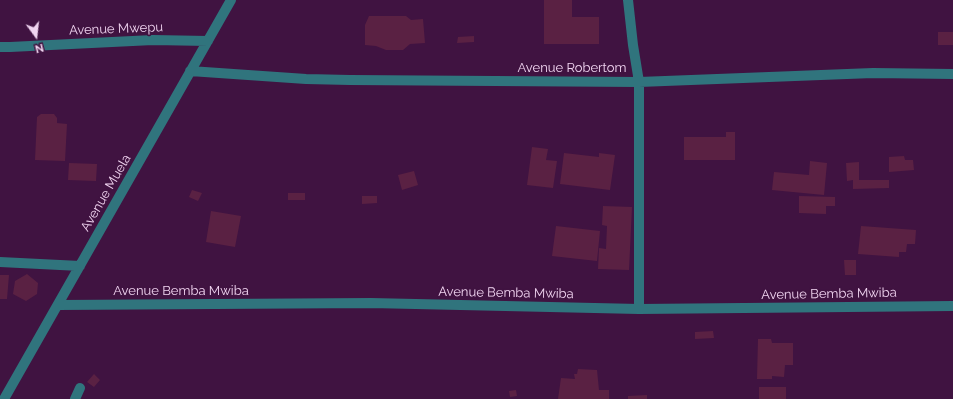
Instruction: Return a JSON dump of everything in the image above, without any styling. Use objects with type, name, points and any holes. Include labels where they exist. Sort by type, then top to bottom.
[{"type":"street","name":"Avenue Muela","points":[[4,399],[231,0]]},
{"type":"street","points":[[628,0],[639,82],[639,309]]},
{"type":"street","name":"Avenue Mwepu","points":[[0,47],[153,40],[208,41]]},
{"type":"street","name":"Avenue Robertom","points":[[190,71],[306,79],[639,82],[873,73],[953,74]]},
{"type":"street","points":[[0,262],[80,266]]},
{"type":"street","name":"Avenue Bemba Mwiba","points":[[58,304],[371,303],[639,309],[953,306]]},
{"type":"street","points":[[75,399],[80,388]]},
{"type":"building","points":[[544,0],[572,0],[572,17],[599,17],[599,44],[544,44]]},
{"type":"building","points":[[369,16],[406,16],[411,20],[423,19],[425,43],[410,44],[403,50],[386,50],[376,46],[365,45],[365,25]]},
{"type":"building","points":[[938,32],[953,32],[953,45],[938,45]]},
{"type":"building","points":[[474,36],[474,42],[457,43],[458,37]]},
{"type":"building","points":[[41,114],[54,114],[57,118],[57,123],[67,124],[65,161],[35,160],[37,117]]},
{"type":"building","points":[[726,132],[735,132],[735,160],[684,160],[684,137],[726,137]]},
{"type":"building","points":[[532,147],[548,149],[546,160],[557,161],[553,188],[527,185]]},
{"type":"building","points":[[564,153],[599,157],[599,153],[615,155],[610,190],[560,184]]},
{"type":"building","points":[[904,156],[905,160],[913,160],[914,170],[889,172],[889,157]]},
{"type":"building","points":[[810,161],[827,163],[824,195],[772,190],[774,172],[809,175]]},
{"type":"building","points":[[859,162],[859,180],[889,180],[889,188],[853,189],[853,180],[847,181],[846,163]]},
{"type":"building","points":[[69,163],[97,164],[96,181],[68,180]]},
{"type":"building","points":[[414,171],[418,185],[402,190],[398,175]]},
{"type":"building","points":[[192,190],[202,193],[198,201],[189,197]]},
{"type":"building","points":[[288,193],[305,193],[305,200],[288,200]]},
{"type":"building","points":[[362,196],[377,196],[377,203],[362,204]]},
{"type":"building","points":[[799,196],[835,197],[835,206],[826,206],[826,214],[799,213]]},
{"type":"building","points":[[603,206],[632,207],[629,270],[598,269],[599,248],[606,249],[607,226],[602,225]]},
{"type":"building","points":[[211,211],[241,216],[235,247],[206,242]]},
{"type":"building","points":[[556,226],[600,231],[597,261],[552,256]]},
{"type":"building","points":[[861,226],[916,230],[915,244],[907,244],[906,252],[899,252],[899,257],[858,254]]},
{"type":"building","points":[[844,260],[856,260],[856,275],[845,275]]},
{"type":"building","points":[[27,274],[38,283],[37,294],[26,301],[13,294],[15,281]]},
{"type":"building","points":[[0,275],[9,275],[7,299],[0,299]]},
{"type":"building","points":[[713,331],[714,338],[695,339],[695,332]]},
{"type":"building","points":[[758,339],[771,339],[772,343],[793,343],[793,365],[785,365],[784,377],[772,376],[772,379],[757,379]]},
{"type":"building","points":[[578,369],[597,370],[599,390],[609,390],[609,399],[558,399],[561,378],[575,379],[574,374],[577,374]]},
{"type":"building","points":[[94,374],[100,380],[94,387],[87,382]]},
{"type":"building","points":[[759,387],[786,387],[786,399],[759,399]]},
{"type":"building","points":[[516,390],[517,396],[510,397],[509,391]]},
{"type":"building","points":[[647,395],[647,399],[628,399],[628,396]]}]
